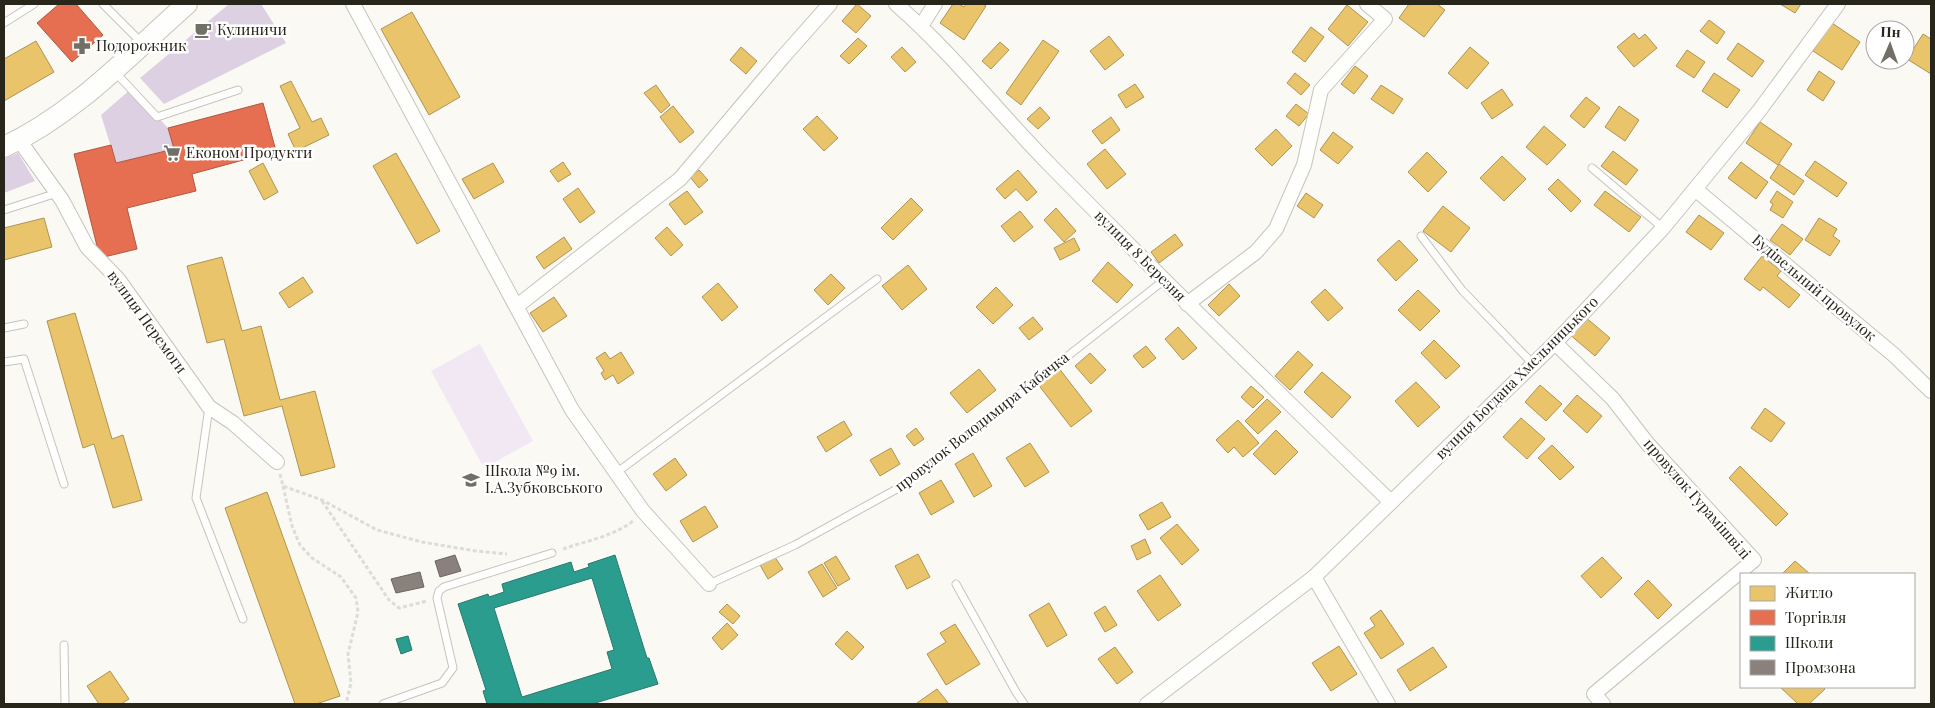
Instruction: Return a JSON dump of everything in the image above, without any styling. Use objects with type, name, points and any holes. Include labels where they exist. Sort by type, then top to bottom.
[{"type":"street","points":[[11,143],[74,105],[186,4]]},
{"type":"street","points":[[353,4],[572,410],[643,512],[709,584]]},
{"type":"street","points":[[516,306],[680,180],[830,4]]},
{"type":"street","name":"вулиця 8 Березня","points":[[896,4],[921,26],[1042,158],[1164,281],[1390,502]]},
{"type":"street","points":[[921,26],[935,4]]},
{"type":"street","points":[[1187,304],[1256,252],[1276,229],[1304,165],[1321,90],[1385,19],[1367,4]]},
{"type":"street","name":"вулиця Богдана Хмельницького","points":[[1147,704],[1314,577],[1555,343],[1663,228],[1759,111],[1838,4]]},
{"type":"street","name":"вулиця Перемоги","points":[[11,143],[58,194],[87,247],[118,279],[209,407],[233,423],[277,462]]},
{"type":"street","name":"Будівельний провулок","points":[[1695,189],[1894,355],[1931,391]]},
{"type":"street","name":"провулок Гурамішвілі","points":[[1555,343],[1613,399],[1647,443],[1754,560],[1594,694],[1603,704]]},
{"type":"street","points":[[1314,577],[1388,704]]},
{"type":"lane","points":[[4,23],[34,4]]},
{"type":"lane","points":[[103,4],[142,43]]},
{"type":"lane","points":[[113,70],[157,117],[238,90]]},
{"type":"lane","points":[[1592,168],[1663,228]]},
{"type":"lane","points":[[4,210],[58,194]]},
{"type":"lane","points":[[1421,236],[1462,290],[1533,364]]},
{"type":"lane","points":[[615,473],[878,278]]},
{"type":"lane","name":"провулок Володимира Кабачка","points":[[709,584],[795,545],[904,484],[1164,281]]},
{"type":"lane","points":[[4,328],[24,324]]},
{"type":"lane","points":[[4,362],[24,359],[64,484]]},
{"type":"lane","points":[[209,407],[196,498],[243,620]]},
{"type":"lane","points":[[384,704],[442,683],[453,668],[438,598],[440,591],[444,587],[552,553]]},
{"type":"lane","points":[[956,584],[1024,704]]},
{"type":"lane","points":[[64,645],[65,704]]},
{"type":"path","points":[[277,462],[292,526],[300,545],[312,558],[341,577],[356,598],[358,612],[348,654],[351,683],[346,704]]},
{"type":"path","points":[[283,486],[322,500],[377,530],[422,542],[476,551],[511,554]]},
{"type":"path","points":[[322,500],[389,600],[399,608],[438,598]]},
{"type":"path","points":[[552,553],[622,528],[643,512]]},
{"type":"shaded area","points":[[229,4],[261,4],[286,43],[164,104],[140,78]]},
{"type":"shaded area","points":[[131,89],[168,128],[174,149],[116,163],[101,115]]},
{"type":"shaded area","points":[[18,153],[35,181],[4,193],[4,159]]},
{"type":"shaded area","points":[[480,344],[533,441],[484,468],[431,371]]},
{"type":"building: Житло","points":[[857,4],[871,16],[856,33],[842,21]]},
{"type":"building: Житло","points":[[953,4],[959,4],[964,7],[966,4],[983,4],[986,6],[964,40],[940,23]]},
{"type":"building: Житло","points":[[1409,4],[1437,4],[1445,10],[1424,37],[1399,18]]},
{"type":"building: Житло","points":[[1780,4],[1801,4],[1795,13]]},
{"type":"building: Житло","points":[[1347,5],[1368,22],[1348,46],[1328,29]]},
{"type":"building: Житло","points":[[412,12],[460,97],[429,115],[381,29]]},
{"type":"building: Житло","points":[[1709,20],[1725,32],[1717,44],[1700,31]]},
{"type":"building: Житло","points":[[1832,23],[1860,42],[1842,70],[1813,51]]},
{"type":"building: Житло","points":[[1311,27],[1324,37],[1305,62],[1292,52]]},
{"type":"building: Житло","points":[[1634,33],[1639,39],[1645,34],[1657,48],[1634,67],[1617,47]]},
{"type":"building: Житло","points":[[1923,34],[1931,39],[1931,74],[1915,64],[1915,46]]},
{"type":"building: Житло","points":[[1109,36],[1124,55],[1105,70],[1090,51]]},
{"type":"building: Житло","points":[[858,38],[867,46],[849,64],[840,56]]},
{"type":"building: Житло","points":[[1043,40],[1059,51],[1021,105],[1006,93]]},
{"type":"building: Житло","points":[[36,41],[54,72],[4,101],[4,59]]},
{"type":"building: Житло","points":[[1000,42],[1009,50],[991,69],[982,61]]},
{"type":"building: Житло","points":[[1738,43],[1764,61],[1752,77],[1727,59]]},
{"type":"building: Житло","points":[[741,47],[757,61],[746,74],[730,60]]},
{"type":"building: Житло","points":[[902,47],[916,62],[905,72],[891,57]]},
{"type":"building: Житло","points":[[1470,47],[1489,63],[1467,89],[1448,73]]},
{"type":"building: Житло","points":[[1687,50],[1705,62],[1694,78],[1676,66]]},
{"type":"building: Житло","points":[[1355,66],[1368,76],[1354,94],[1341,84]]},
{"type":"building: Житло","points":[[1819,71],[1835,82],[1823,101],[1807,90]]},
{"type":"building: Житло","points":[[1295,73],[1310,85],[1301,95],[1287,83]]},
{"type":"building: Житло","points":[[1714,73],[1740,90],[1727,108],[1702,91]]},
{"type":"building: Житло","points":[[291,81],[312,122],[321,118],[329,135],[296,151],[288,134],[300,128],[280,86]]},
{"type":"building: Житло","points":[[1135,84],[1144,97],[1126,108],[1118,95]]},
{"type":"building: Житло","points":[[656,85],[670,105],[661,113],[644,93]]},
{"type":"building: Житло","points":[[1381,85],[1403,99],[1393,114],[1371,99]]},
{"type":"building: Житло","points":[[1502,89],[1513,105],[1492,119],[1481,103]]},
{"type":"building: Житло","points":[[1586,97],[1600,108],[1584,128],[1570,116]]},
{"type":"building: Житло","points":[[1296,104],[1309,114],[1299,126],[1286,116]]},
{"type":"building: Житло","points":[[673,106],[694,132],[680,143],[660,117]]},
{"type":"building: Житло","points":[[1619,106],[1639,120],[1625,141],[1605,127]]},
{"type":"building: Житло","points":[[1040,107],[1050,118],[1038,129],[1027,119]]},
{"type":"building: Житло","points":[[817,116],[838,138],[824,151],[803,129]]},
{"type":"building: Житло","points":[[1111,117],[1120,130],[1102,144],[1092,131]]},
{"type":"building: Житло","points":[[1760,122],[1792,144],[1778,165],[1746,143]]},
{"type":"building: Житло","points":[[1544,126],[1566,145],[1547,165],[1526,147]]},
{"type":"building: Житло","points":[[1276,129],[1292,146],[1272,166],[1255,149]]},
{"type":"building: Житло","points":[[1333,132],[1353,147],[1338,164],[1320,150]]},
{"type":"building: Житло","points":[[1105,149],[1126,174],[1107,189],[1087,164]]},
{"type":"building: Житло","points":[[1613,151],[1638,170],[1626,185],[1601,166]]},
{"type":"building: Житло","points":[[1427,152],[1447,172],[1428,192],[1408,172]]},
{"type":"building: Житло","points":[[396,153],[440,231],[417,244],[373,166]]},
{"type":"building: Житло","points":[[1502,156],[1526,179],[1504,201],[1480,178]]},
{"type":"building: Житло","points":[[1815,161],[1847,183],[1837,197],[1805,175]]},
{"type":"building: Житло","points":[[563,162],[571,174],[558,182],[550,171]]},
{"type":"building: Житло","points":[[1741,162],[1768,182],[1756,199],[1728,178]]},
{"type":"building: Житло","points":[[263,163],[278,192],[264,200],[249,171]]},
{"type":"building: Житло","points":[[493,163],[504,182],[474,199],[462,179]]},
{"type":"building: Житло","points":[[1779,164],[1804,181],[1794,195],[1770,178]]},
{"type":"building: Житло","points":[[699,170],[708,180],[699,188],[690,177]]},
{"type":"building: Житло","points":[[1018,170],[1037,192],[1027,201],[1016,189],[1005,199],[996,189]]},
{"type":"building: Житло","points":[[1558,179],[1581,201],[1571,212],[1548,189]]},
{"type":"building: Житло","points":[[578,188],[595,212],[580,223],[563,199]]},
{"type":"building: Житло","points":[[687,191],[703,212],[685,225],[669,204]]},
{"type":"building: Житло","points":[[1605,191],[1641,217],[1629,232],[1594,205]]},
{"type":"building: Житло","points":[[1777,191],[1793,202],[1783,218],[1770,210],[1773,204],[1770,202]]},
{"type":"building: Житло","points":[[1306,193],[1323,205],[1314,218],[1297,206]]},
{"type":"building: Житло","points":[[911,198],[923,210],[893,240],[881,228]]},
{"type":"building: Житло","points":[[1443,206],[1470,228],[1451,252],[1423,231]]},
{"type":"building: Житло","points":[[1056,208],[1076,231],[1064,242],[1044,220]]},
{"type":"building: Житло","points":[[1020,211],[1033,227],[1014,242],[1001,226]]},
{"type":"building: Житло","points":[[1699,215],[1724,233],[1711,250],[1686,232]]},
{"type":"building: Житло","points":[[44,218],[52,247],[4,260],[4,228]]},
{"type":"building: Житло","points":[[1819,218],[1837,229],[1833,236],[1840,241],[1830,256],[1805,240]]},
{"type":"building: Житло","points":[[1782,224],[1803,239],[1790,255],[1770,240]]},
{"type":"building: Житло","points":[[667,227],[683,245],[671,256],[655,238]]},
{"type":"building: Житло","points":[[1175,234],[1183,245],[1159,263],[1151,252]]},
{"type":"building: Житло","points":[[564,237],[572,249],[544,269],[536,257]]},
{"type":"building: Житло","points":[[1074,238],[1080,250],[1060,260],[1054,248]]},
{"type":"building: Житло","points":[[1399,240],[1418,260],[1396,281],[1377,260]]},
{"type":"building: Житло","points":[[1762,256],[1781,271],[1777,276],[1800,295],[1789,308],[1763,287],[1760,291],[1744,279]]},
{"type":"building: Житло","points":[[222,257],[242,331],[261,326],[280,400],[315,391],[335,467],[301,476],[282,406],[244,416],[224,339],[207,343],[187,266]]},
{"type":"building: Житло","points":[[1108,262],[1133,285],[1117,303],[1092,281]]},
{"type":"building: Житло","points":[[908,265],[927,289],[902,310],[882,286]]},
{"type":"building: Житло","points":[[831,274],[845,288],[828,305],[814,290]]},
{"type":"building: Житло","points":[[303,277],[313,292],[289,308],[279,293]]},
{"type":"building: Житло","points":[[718,283],[738,307],[722,321],[702,297]]},
{"type":"building: Житло","points":[[1229,284],[1240,296],[1219,316],[1208,305]]},
{"type":"building: Житло","points":[[996,287],[1013,305],[993,324],[976,307]]},
{"type":"building: Житло","points":[[1325,289],[1343,308],[1328,321],[1311,302]]},
{"type":"building: Житло","points":[[1418,290],[1440,311],[1420,331],[1398,310]]},
{"type":"building: Житло","points":[[554,297],[567,316],[543,332],[530,313]]},
{"type":"building: Житло","points":[[75,313],[112,439],[123,435],[142,500],[113,508],[94,444],[83,448],[47,321]]},
{"type":"building: Житло","points":[[1584,316],[1610,338],[1595,356],[1569,334]]},
{"type":"building: Житло","points":[[1033,317],[1043,329],[1029,340],[1019,328]]},
{"type":"building: Житло","points":[[1178,327],[1197,348],[1183,360],[1165,339]]},
{"type":"building: Житло","points":[[1434,340],[1460,366],[1446,379],[1421,353]]},
{"type":"building: Житло","points":[[1146,346],[1156,358],[1143,368],[1133,356]]},
{"type":"building: Житло","points":[[1298,351],[1313,365],[1290,390],[1275,376]]},
{"type":"building: Житло","points":[[605,352],[610,359],[621,352],[634,373],[618,384],[613,375],[605,380],[601,373],[604,371],[596,358]]},
{"type":"building: Житло","points":[[1090,353],[1106,370],[1091,384],[1075,366]]},
{"type":"building: Житло","points":[[1058,367],[1092,411],[1071,427],[1037,383]]},
{"type":"building: Житло","points":[[979,369],[996,390],[967,413],[950,393]]},
{"type":"building: Житло","points":[[1322,372],[1351,397],[1332,418],[1304,392]]},
{"type":"building: Житло","points":[[1416,382],[1440,407],[1418,427],[1395,401]]},
{"type":"building: Житло","points":[[1540,385],[1562,404],[1546,421],[1525,402]]},
{"type":"building: Житло","points":[[1251,386],[1264,397],[1253,408],[1241,397]]},
{"type":"building: Житло","points":[[1577,395],[1602,416],[1587,433],[1563,411]]},
{"type":"building: Житло","points":[[1267,399],[1281,412],[1258,434],[1245,421]]},
{"type":"building: Житло","points":[[1765,408],[1785,423],[1771,442],[1751,428]]},
{"type":"building: Житло","points":[[1521,418],[1545,439],[1527,459],[1503,437]]},
{"type":"building: Житло","points":[[1238,420],[1259,443],[1243,457],[1234,447],[1228,453],[1216,440]]},
{"type":"building: Житло","points":[[844,421],[852,435],[826,452],[817,437]]},
{"type":"building: Житло","points":[[916,428],[924,439],[914,446],[906,436]]},
{"type":"building: Житло","points":[[1276,430],[1298,452],[1275,475],[1253,454]]},
{"type":"building: Житло","points":[[1030,443],[1049,472],[1025,487],[1006,458]]},
{"type":"building: Житло","points":[[1552,445],[1574,467],[1560,480],[1538,458]]},
{"type":"building: Житло","points":[[891,448],[900,464],[880,476],[870,460]]},
{"type":"building: Житло","points":[[973,453],[992,486],[974,497],[955,464]]},
{"type":"building: Житло","points":[[675,458],[687,475],[666,491],[653,474]]},
{"type":"building: Житло","points":[[1740,466],[1788,514],[1776,526],[1729,478]]},
{"type":"building: Житло","points":[[941,480],[954,502],[931,515],[919,493]]},
{"type":"building: Житло","points":[[267,492],[340,696],[316,704],[295,704],[225,508]]},
{"type":"building: Житло","points":[[1162,502],[1171,517],[1148,530],[1139,515]]},
{"type":"building: Житло","points":[[705,506],[718,527],[693,542],[680,521]]},
{"type":"building: Житло","points":[[1177,524],[1199,550],[1182,565],[1160,538]]},
{"type":"building: Житло","points":[[1145,539],[1151,553],[1137,560],[1131,546]]},
{"type":"building: Житло","points":[[918,554],[930,577],[907,589],[895,566]]},
{"type":"building: Житло","points":[[774,556],[783,569],[768,579],[760,565]]},
{"type":"building: Житло","points":[[836,556],[850,579],[838,586],[824,563]]},
{"type":"building: Житло","points":[[1602,557],[1622,578],[1601,598],[1581,576]]},
{"type":"building: Житло","points":[[1795,561],[1809,573],[1783,573]]},
{"type":"building: Житло","points":[[822,564],[837,588],[823,597],[808,572]]},
{"type":"building: Житло","points":[[1160,575],[1181,605],[1158,621],[1137,591]]},
{"type":"building: Житло","points":[[1648,580],[1672,605],[1658,619],[1634,594]]},
{"type":"building: Житло","points":[[1049,603],[1067,635],[1047,647],[1029,615]]},
{"type":"building: Житло","points":[[727,604],[740,616],[733,624],[719,612]]},
{"type":"building: Житло","points":[[1105,606],[1117,625],[1105,632],[1094,613]]},
{"type":"building: Житло","points":[[1381,610],[1404,644],[1381,659],[1364,633],[1375,626],[1370,618]]},
{"type":"building: Житло","points":[[727,623],[738,635],[722,650],[712,638]]},
{"type":"building: Житло","points":[[955,624],[980,664],[946,685],[927,654],[946,642],[940,633]]},
{"type":"building: Житло","points":[[847,631],[864,647],[852,660],[835,644]]},
{"type":"building: Житло","points":[[1339,646],[1357,674],[1331,691],[1312,663]]},
{"type":"building: Житло","points":[[1115,647],[1133,672],[1117,684],[1098,659]]},
{"type":"building: Житло","points":[[1433,647],[1447,667],[1410,691],[1397,670]]},
{"type":"building: Житло","points":[[110,671],[129,699],[121,704],[99,704],[87,686]]},
{"type":"building: Житло","points":[[1781,688],[1825,689],[1809,704],[1798,704]]},
{"type":"building: Житло","points":[[937,689],[949,704],[917,703]]},
{"type":"building: Торгівля","points":[[59,4],[76,4],[103,35],[72,62],[37,23]]},
{"type":"building: Торгівля","name":"Кулиничи","points":[[205,24],[209,29],[201,37],[196,31]]},
{"type":"building: Торгівля","points":[[263,103],[276,151],[192,174],[196,191],[127,208],[137,249],[100,258],[74,154],[111,145],[116,163],[174,149],[168,128]]},
{"type":"building: Школи","points":[[615,555],[647,658],[649,658],[658,684],[592,704],[487,704],[483,691],[486,690],[458,604],[488,594],[489,597],[504,592],[502,584],[571,562],[574,572],[589,567],[588,564]],"holes":[[[592,578],[614,650],[607,652],[612,669],[522,697],[494,608]]]},
{"type":"building: Школи","points":[[408,636],[412,650],[401,654],[396,639]]},
{"type":"building: Промзона","points":[[455,555],[461,571],[440,577],[435,561]]},
{"type":"building: Промзона","points":[[420,572],[424,587],[396,593],[391,579]]},
{"type":"place","name":"Кулиничи","points":[[203,30]]},
{"type":"place","name":"Подорожник","points":[[82,46]]},
{"type":"place","name":"Економ Продукти","points":[[172,153]]},
{"type":"place","name":"Школа №9 ім. І.А.Зубковського","points":[[471,480]]}]
